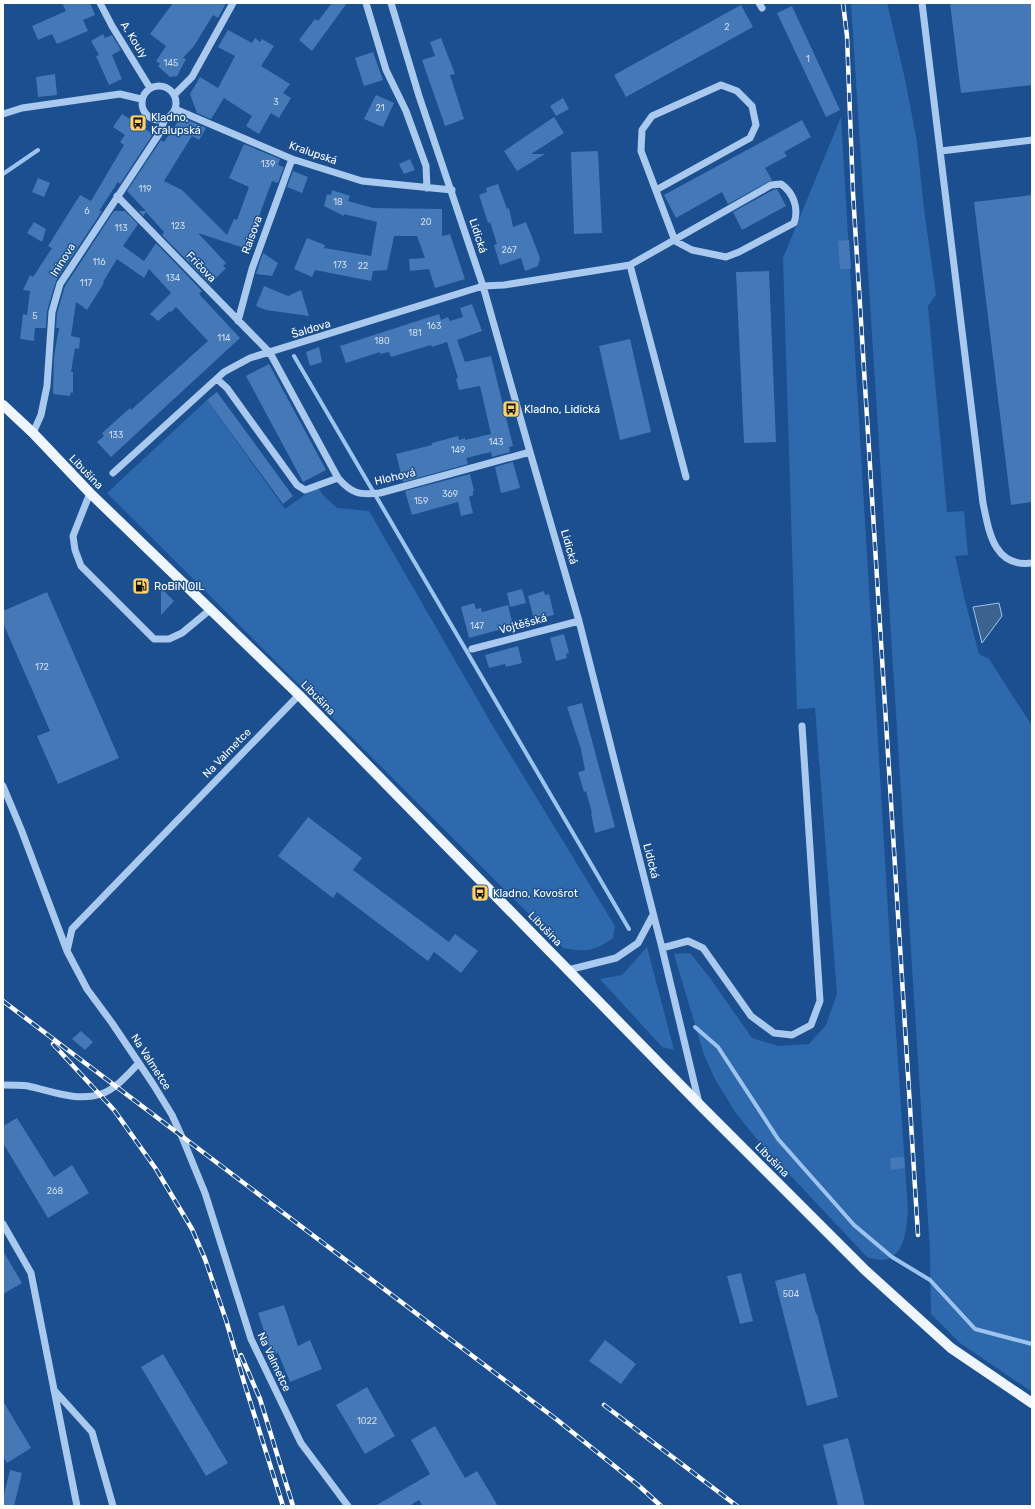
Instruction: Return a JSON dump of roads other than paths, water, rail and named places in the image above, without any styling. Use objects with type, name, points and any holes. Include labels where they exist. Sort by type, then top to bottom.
[{"type":"main road","name":"Libušina","points":[[3,405],[33,433],[90,493],[299,695],[700,1105],[865,1270],[951,1348],[1032,1403]]},
{"type":"street","name":"A. Kouly","points":[[100,3],[112,26],[150,88]]},
{"type":"street","points":[[174,95],[192,77],[233,3]]},
{"type":"street","points":[[366,3],[386,70],[406,111],[426,166],[428,188]]},
{"type":"street","name":"Lidická","points":[[391,3],[419,96],[452,190],[483,286],[579,620],[700,1105]]},
{"type":"street","points":[[922,3],[982,495],[989,531],[998,550],[1011,562],[1024,564],[1032,563]]},
{"type":"street","points":[[166,119],[153,120],[148,116],[141,106],[141,100],[146,91],[160,85],[166,87],[174,95],[176,101],[175,109]]},
{"type":"street","points":[[656,190],[750,138],[756,124],[752,106],[737,91],[721,85],[652,116],[642,130],[641,151],[675,241]]},
{"type":"street","points":[[3,114],[22,108],[120,94],[141,100]]},
{"type":"street","name":"Kralupská","points":[[175,109],[292,158],[362,182],[452,190]]},
{"type":"street","name":"Ininova","points":[[33,433],[41,415],[47,386],[52,312],[60,284],[159,134],[166,119],[175,109]]},
{"type":"street","points":[[941,152],[1032,140]]},
{"type":"street","name":"Raisova","points":[[238,321],[252,268],[292,158]]},
{"type":"street","name":"Šaldova","points":[[113,473],[224,372],[250,358],[483,286],[504,285],[630,265],[675,241],[771,185],[781,184],[786,188],[796,205],[797,216],[794,223],[739,252],[726,257],[692,250],[675,241]]},
{"type":"street","name":"Fričova","points":[[117,196],[270,353]]},
{"type":"street","points":[[630,265],[686,476]]},
{"type":"street","name":"Hlohová","points":[[270,353],[338,478],[346,488],[355,492],[364,494],[380,493],[530,452]]},
{"type":"street","points":[[217,379],[227,388],[297,485],[305,490],[338,478]]},
{"type":"street","points":[[90,493],[73,536],[74,550],[81,566],[154,639],[169,639],[182,633],[211,609]]},
{"type":"street","name":"Vojtěšská","points":[[472,650],[579,620]]},
{"type":"street","name":"Na Valmetce","points":[[299,695],[72,929],[67,951],[87,989],[139,1063],[172,1115],[205,1193],[251,1339],[301,1443],[348,1506]]},
{"type":"street","points":[[662,948],[688,941],[703,948],[751,1016],[774,1033],[792,1035],[811,1025],[820,1001],[802,726]]},
{"type":"street","points":[[3,786],[21,829],[67,951]]},
{"type":"street","points":[[568,970],[616,958],[638,943],[653,915]]},
{"type":"street","points":[[3,1085],[26,1086],[71,1097],[101,1094],[115,1086],[139,1063]]},
{"type":"street","points":[[3,1224],[31,1273],[77,1506]]},
{"type":"street","points":[[54,1390],[92,1432],[113,1506]]},
{"type":"waterway","points":[[3,174],[38,150]]},
{"type":"waterway","points":[[294,356],[629,929]]},
{"type":"waterway","points":[[695,1027],[718,1047],[778,1139],[854,1225],[892,1257],[930,1280],[975,1329],[1032,1344]]},
{"type":"railway","points":[[843,3],[847,36],[853,193],[918,1235]]},
{"type":"railway","points":[[3,1001],[556,1419],[638,1485],[661,1506]]},
{"type":"railway","points":[[53,1044],[114,1110],[156,1169],[192,1229],[205,1259],[226,1320],[283,1506]]},
{"type":"railway","points":[[241,1355],[260,1399],[293,1506]]},
{"type":"railway","points":[[604,1405],[737,1506]]},
{"type":"place","name":"Kladno, Kralupská","points":[[138,123]]},
{"type":"place","name":"Kladno, Lidická","points":[[511,409]]},
{"type":"place","name":"RoBiN OIL","points":[[141,586]]},
{"type":"place","name":"Kladno, Kovošrot","points":[[480,893]]}]
